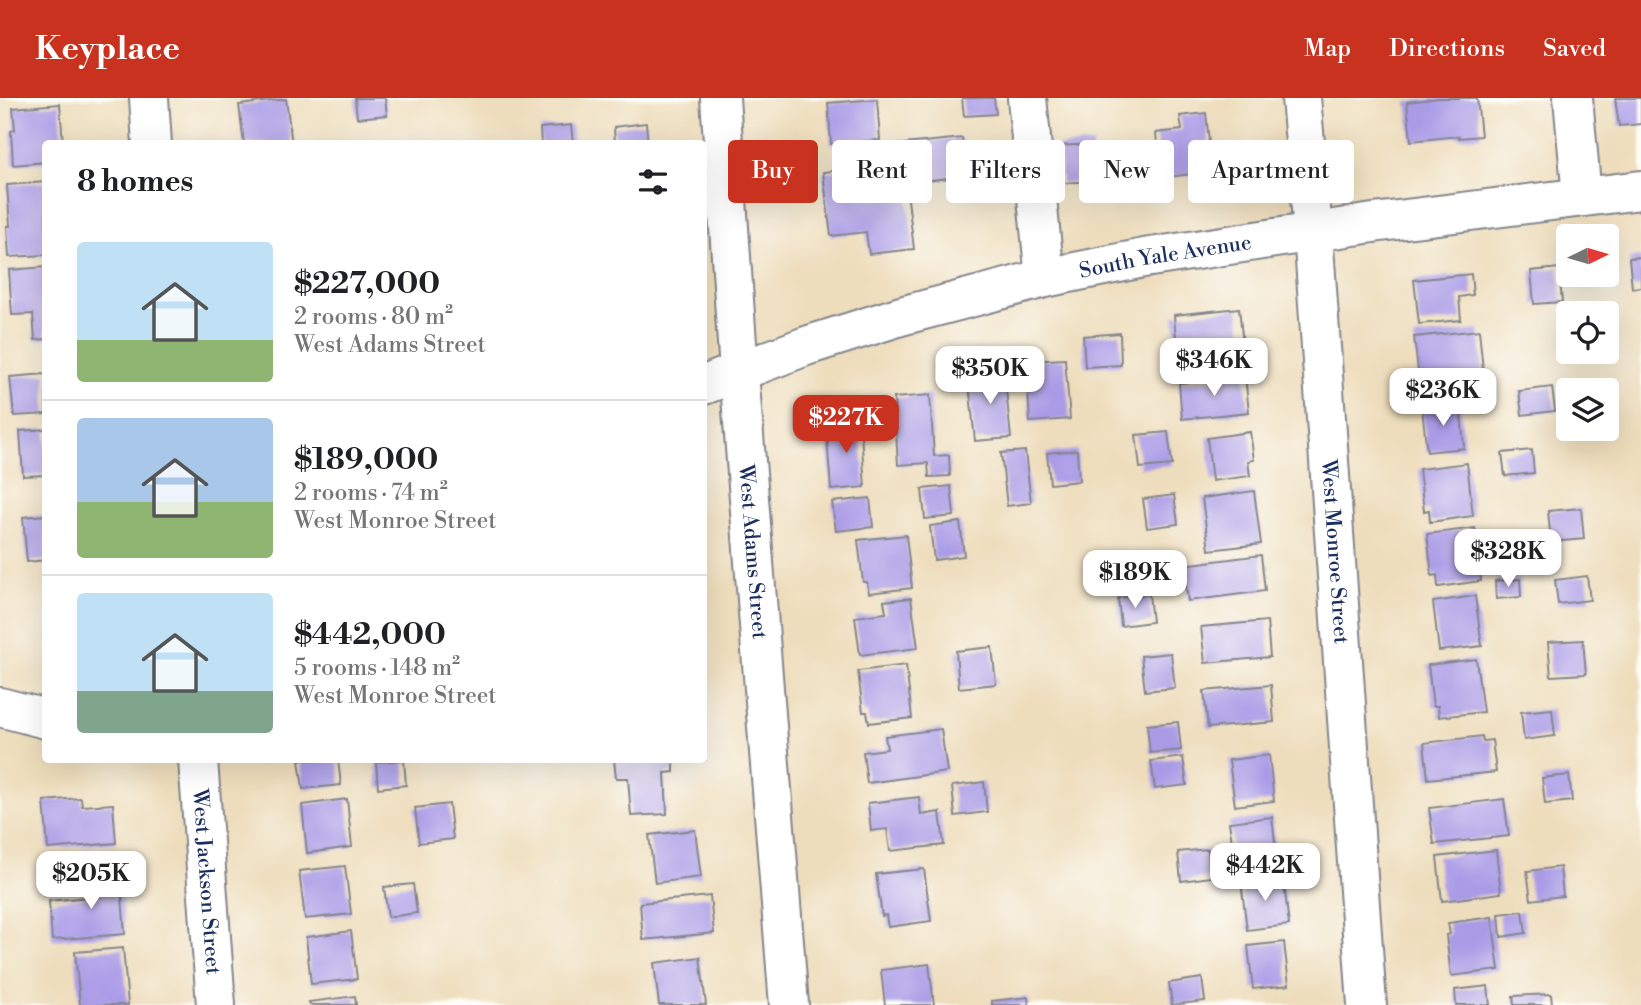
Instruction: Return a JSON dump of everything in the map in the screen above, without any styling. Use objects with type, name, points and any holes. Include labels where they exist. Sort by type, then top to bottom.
[{"type":"street","points":[[149,98],[152,140]]},
{"type":"street","name":"West Adams Street","points":[[720,98],[738,372],[789,1005]]},
{"type":"street","points":[[1027,98],[1045,278]]},
{"type":"street","name":"West Monroe Street","points":[[1301,98],[1367,1005]]},
{"type":"street","points":[[1573,98],[1583,198]]},
{"type":"street","name":"South Yale Avenue","points":[[707,384],[806,346],[901,316],[1045,278],[1144,258],[1373,223],[1641,191]]},
{"type":"street","points":[[0,707],[42,718]]},
{"type":"street","name":"West Jackson Street","points":[[198,763],[216,1005]]},
{"type":"building","points":[[355,98],[385,98],[387,115],[357,118]]},
{"type":"building","points":[[962,98],[994,98],[996,114],[964,116]]},
{"type":"building","points":[[1439,98],[1477,98],[1481,136],[1411,141],[1407,102]]},
{"type":"building","points":[[1615,98],[1641,98],[1641,124],[1619,126]]},
{"type":"building","points":[[286,99],[291,140],[243,140],[239,105]]},
{"type":"building","points":[[877,99],[880,140],[832,140],[831,144],[828,103]]},
{"type":"building","points":[[60,104],[63,140],[42,140],[42,162],[13,165],[13,108]]},
{"type":"building","points":[[1206,113],[1209,140],[1188,140],[1188,175],[1174,176],[1174,140],[1157,140],[1156,133],[1182,130],[1180,116]]},
{"type":"building","points":[[646,123],[648,140],[615,140],[614,127]]},
{"type":"building","points":[[571,125],[573,140],[541,140],[540,128]]},
{"type":"building","points":[[962,138],[946,140],[946,178],[932,180],[932,141]]},
{"type":"building","points":[[1079,145],[1079,182],[1065,183],[1065,146]]},
{"type":"building","points":[[832,171],[832,203],[908,203],[914,249],[869,254],[866,232],[831,236],[823,172]]},
{"type":"building","points":[[42,182],[42,255],[9,257],[7,185]]},
{"type":"building","points":[[1641,257],[1641,287],[1632,288],[1629,258]]},
{"type":"building","points":[[42,267],[42,339],[35,340],[33,314],[12,315],[9,270]]},
{"type":"building","points":[[1556,268],[1556,287],[1561,287],[1562,301],[1534,304],[1531,271]]},
{"type":"building","points":[[1471,274],[1473,295],[1459,297],[1461,320],[1419,324],[1414,280]]},
{"type":"building","points":[[1239,308],[1243,344],[1177,351],[1174,315]]},
{"type":"building","points":[[1479,330],[1484,380],[1420,387],[1414,337]]},
{"type":"building","points":[[1120,333],[1121,365],[1085,367],[1083,336]]},
{"type":"building","points":[[1065,359],[1070,419],[1030,422],[1026,361]]},
{"type":"building","points":[[1004,370],[1011,438],[975,441],[968,374]]},
{"type":"building","points":[[42,374],[42,414],[14,416],[10,377]]},
{"type":"building","points":[[1245,376],[1249,412],[1182,419],[1179,383]]},
{"type":"building","points":[[1552,387],[1555,411],[1522,415],[1519,391]]},
{"type":"building","points":[[930,395],[934,456],[949,455],[950,476],[929,477],[928,463],[898,465],[894,398]]},
{"type":"building","points":[[1460,404],[1464,448],[1427,452],[1422,408]]},
{"type":"building","points":[[860,420],[865,487],[831,490],[826,423]]},
{"type":"building","points":[[42,429],[42,475],[23,476],[20,431]]},
{"type":"building","points":[[1168,432],[1172,465],[1140,468],[1136,435]]},
{"type":"building","points":[[1250,432],[1254,460],[1248,461],[1250,476],[1212,481],[1207,438]]},
{"type":"building","points":[[1077,450],[1079,481],[1050,484],[1047,453]]},
{"type":"building","points":[[1532,450],[1534,473],[1505,476],[1502,453]]},
{"type":"building","points":[[1025,451],[1031,503],[1007,506],[1001,453]]},
{"type":"building","points":[[1467,463],[1473,516],[1430,522],[1429,510],[1424,511],[1419,469]]},
{"type":"building","points":[[951,486],[954,516],[925,519],[922,489]]},
{"type":"building","points":[[1254,491],[1261,544],[1209,550],[1202,498]]},
{"type":"building","points":[[1174,495],[1178,524],[1147,528],[1143,499]]},
{"type":"building","points":[[870,498],[873,527],[836,531],[832,502]]},
{"type":"building","points":[[1581,508],[1584,539],[1551,542],[1548,511]]},
{"type":"building","points":[[42,515],[42,560],[27,562],[23,517]]},
{"type":"building","points":[[960,522],[964,556],[934,560],[930,526]]},
{"type":"building","points":[[1475,528],[1481,581],[1438,587],[1437,575],[1432,576],[1427,534]]},
{"type":"building","points":[[906,535],[912,588],[869,593],[867,582],[863,582],[858,540]]},
{"type":"building","points":[[1261,555],[1265,591],[1188,601],[1183,565]]},
{"type":"building","points":[[1587,576],[1590,600],[1558,604],[1555,580]]},
{"type":"building","points":[[1520,579],[1521,597],[1496,599],[1495,581]]},
{"type":"building","points":[[1149,594],[1152,622],[1121,626],[1118,598]]},
{"type":"building","points":[[1475,596],[1482,646],[1439,651],[1433,602]]},
{"type":"building","points":[[911,598],[918,648],[860,655],[855,617],[886,613],[884,601]]},
{"type":"building","points":[[1267,621],[1270,657],[1205,663],[1201,627]]},
{"type":"building","points":[[1583,640],[1586,674],[1551,676],[1548,642]]},
{"type":"building","points":[[992,647],[996,684],[959,688],[956,651]]},
{"type":"building","points":[[1171,653],[1175,688],[1145,691],[1141,656]]},
{"type":"building","points":[[1476,659],[1483,712],[1439,717],[1438,706],[1433,706],[1428,665]]},
{"type":"building","points":[[906,665],[912,718],[869,723],[867,712],[863,712],[858,671]]},
{"type":"building","points":[[1271,685],[1274,722],[1208,728],[1204,691]]},
{"type":"building","points":[[1552,709],[1555,736],[1524,740],[1521,712]]},
{"type":"building","points":[[1178,722],[1181,750],[1150,753],[1147,725]]},
{"type":"building","points":[[941,729],[947,772],[867,783],[863,752],[887,749],[885,736]]},
{"type":"building","points":[[1482,736],[1483,741],[1492,740],[1496,772],[1428,779],[1424,743]]},
{"type":"building","points":[[1269,755],[1274,801],[1235,806],[1229,760]]},
{"type":"building","points":[[1183,757],[1187,785],[1155,789],[1151,761]]},
{"type":"building","points":[[299,763],[338,763],[341,785],[303,789]]},
{"type":"building","points":[[376,763],[404,763],[406,785],[378,788]]},
{"type":"building","points":[[614,763],[674,763],[674,772],[665,773],[667,814],[631,816],[628,778],[616,778]]},
{"type":"building","points":[[1569,775],[1572,801],[1545,804],[1542,778]]},
{"type":"building","points":[[984,782],[987,812],[955,816],[952,786]]},
{"type":"building","points":[[919,797],[921,815],[940,812],[944,845],[890,851],[887,829],[871,831],[868,803]]},
{"type":"building","points":[[81,798],[82,806],[113,804],[116,843],[48,849],[44,801]]},
{"type":"building","points":[[347,799],[352,847],[307,853],[302,805]]},
{"type":"building","points":[[1504,799],[1509,836],[1434,844],[1429,808]]},
{"type":"building","points":[[449,804],[453,839],[419,843],[415,808]]},
{"type":"building","points":[[1272,817],[1278,866],[1236,871],[1229,822]]},
{"type":"building","points":[[695,830],[701,877],[655,883],[649,835]]},
{"type":"building","points":[[1208,849],[1211,877],[1181,881],[1178,852]]},
{"type":"building","points":[[1496,850],[1501,893],[1442,901],[1437,857]]},
{"type":"building","points":[[345,866],[351,914],[305,919],[299,871]]},
{"type":"building","points":[[1560,867],[1563,896],[1531,900],[1527,871]]},
{"type":"building","points":[[924,869],[931,921],[888,927],[886,915],[882,916],[876,874]]},
{"type":"building","points":[[120,872],[125,934],[52,940],[49,901],[89,897],[87,875]]},
{"type":"building","points":[[1283,876],[1289,925],[1247,930],[1241,881]]},
{"type":"building","points":[[413,884],[417,913],[388,917],[384,887]]},
{"type":"building","points":[[710,896],[714,933],[643,940],[640,903]]},
{"type":"building","points":[[1523,911],[1526,933],[1501,937],[1499,914]]},
{"type":"building","points":[[1492,917],[1499,970],[1451,976],[1446,935],[1450,934],[1448,923]]},
{"type":"building","points":[[351,931],[357,979],[311,984],[306,937]]},
{"type":"building","points":[[1284,942],[1289,985],[1253,989],[1248,946]]},
{"type":"building","points":[[123,948],[128,1005],[80,1005],[75,952]]},
{"type":"building","points":[[700,957],[706,1005],[659,1005],[654,963]]},
{"type":"building","points":[[929,964],[934,1005],[885,1005],[881,970]]},
{"type":"building","points":[[1202,978],[1205,1001],[1172,1005],[1169,983]]},
{"type":"building","points":[[1488,986],[1490,1005],[1456,1005],[1455,990]]},
{"type":"building","points":[[1551,994],[1552,1005],[1514,1005],[1513,996]]},
{"type":"building","points":[[355,996],[356,1005],[310,1005],[309,1002]]},
{"type":"building","points":[[1028,997],[1029,1005],[992,1005],[992,1001]]}]
